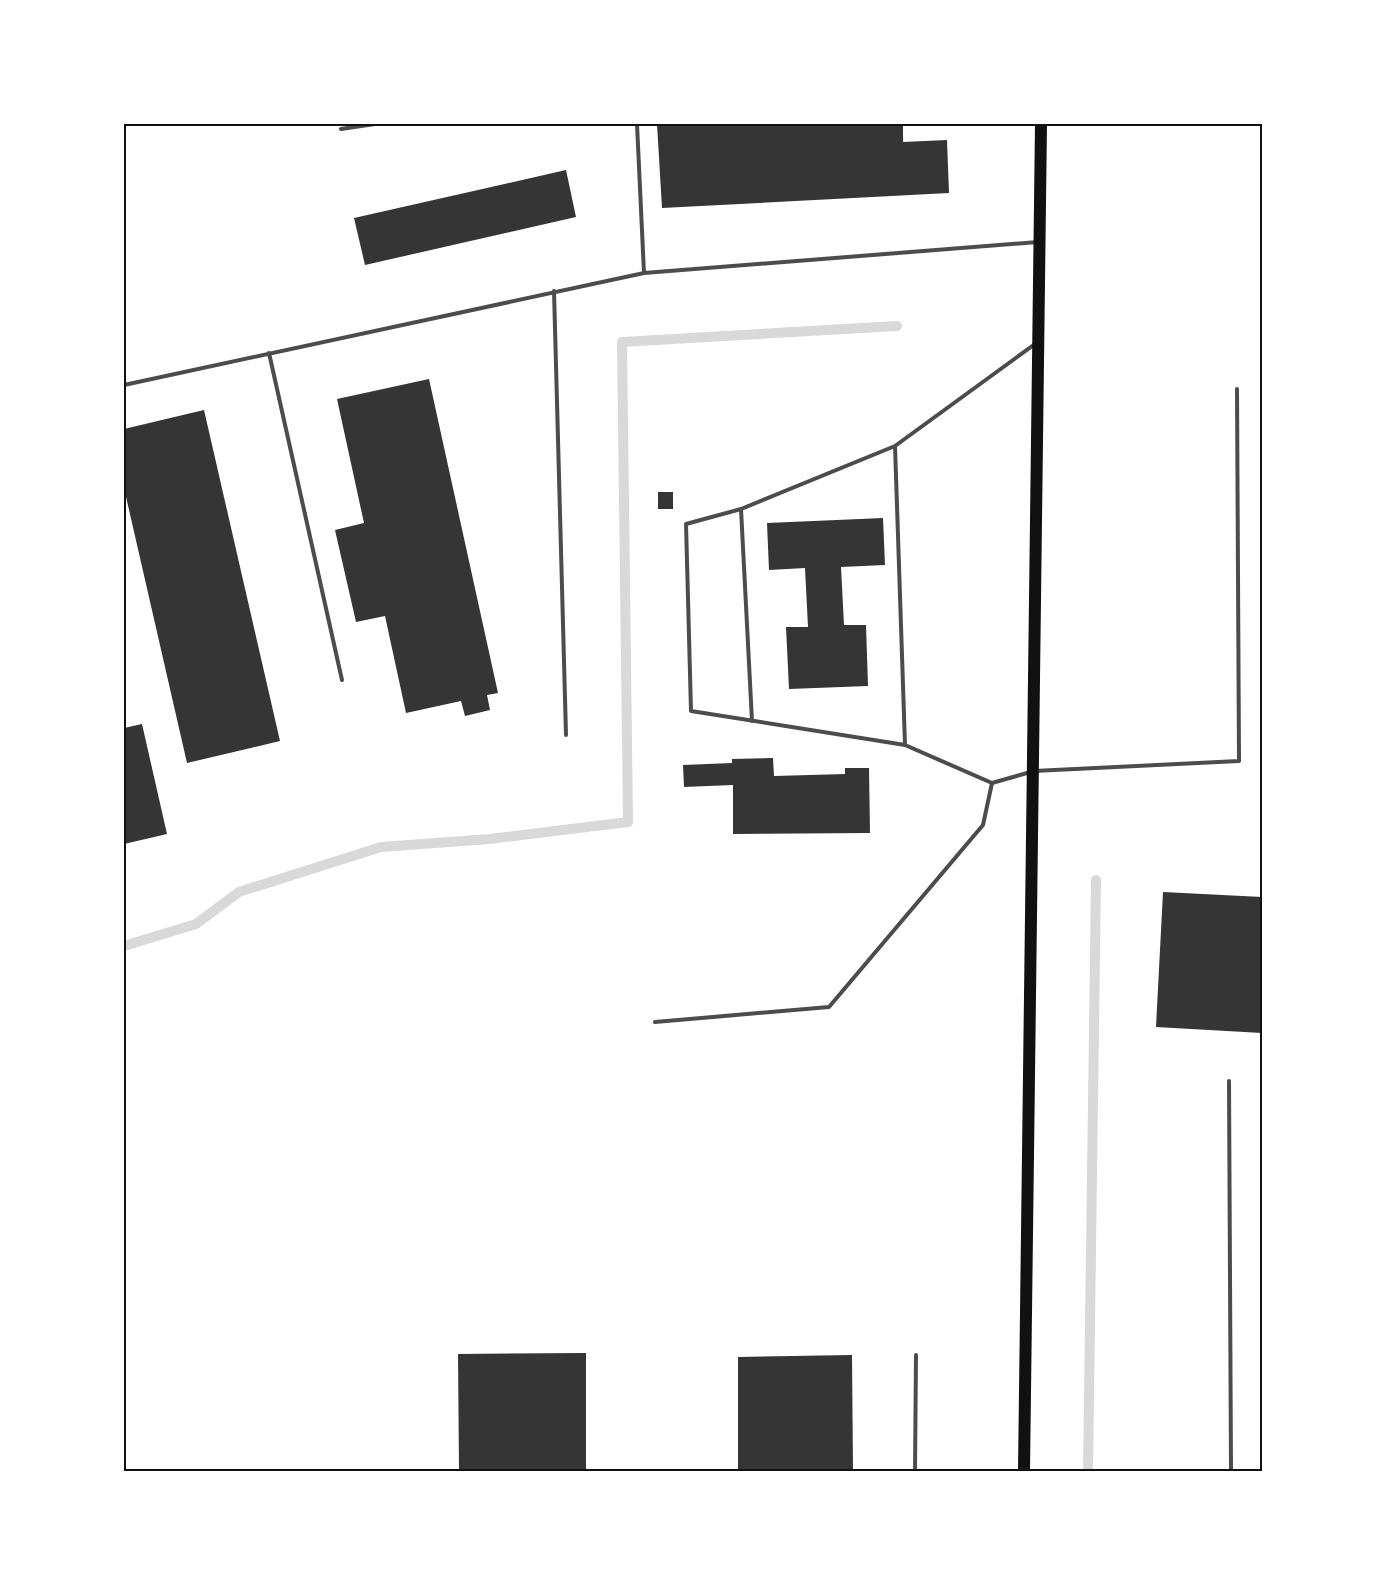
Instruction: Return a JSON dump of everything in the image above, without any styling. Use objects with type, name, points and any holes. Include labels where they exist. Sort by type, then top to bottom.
[{"type":"main road","points":[[1024,1471],[1041,124]]},
{"type":"lane","points":[[341,129],[375,124]]},
{"type":"lane","points":[[637,124],[644,273]]},
{"type":"lane","points":[[124,385],[644,273],[1040,242]]},
{"type":"lane","points":[[554,291],[566,735]]},
{"type":"lane","points":[[1039,342],[895,446],[742,509],[686,524],[691,711],[905,746],[992,782],[1034,771],[1240,761],[1237,389]]},
{"type":"lane","points":[[269,354],[342,680]]},
{"type":"lane","points":[[895,446],[905,746]]},
{"type":"lane","points":[[742,509],[752,721]]},
{"type":"lane","points":[[656,1022],[829,1007],[983,825],[992,782]]},
{"type":"lane","points":[[1229,1081],[1231,1471]]},
{"type":"lane","points":[[915,1471],[916,1355]]},
{"type":"building","points":[[657,124],[903,124],[903,142],[947,140],[949,193],[662,208]]},
{"type":"building","points":[[566,170],[576,217],[365,265],[354,218]]},
{"type":"building","points":[[429,379],[498,693],[487,695],[490,710],[465,716],[461,701],[406,713],[385,616],[356,622],[335,530],[364,523],[337,399]]},
{"type":"building","points":[[204,410],[280,741],[187,763],[124,488],[124,429]]},
{"type":"building","points":[[658,492],[673,492],[673,509],[658,509]]},
{"type":"building","points":[[883,518],[885,565],[841,567],[844,625],[866,625],[868,686],[789,689],[786,627],[808,627],[805,568],[769,570],[767,523]]},
{"type":"building","points":[[142,724],[167,834],[124,844],[124,728]]},
{"type":"building","points":[[773,758],[774,776],[845,774],[845,768],[869,768],[870,833],[733,834],[733,785],[684,787],[683,765],[732,763],[732,759]]},
{"type":"building","points":[[1163,892],[1262,897],[1262,1033],[1156,1027]]},
{"type":"building","points":[[586,1353],[586,1471],[459,1471],[458,1354]]},
{"type":"building","points":[[852,1355],[853,1471],[738,1471],[738,1357]]},
{"type":"waterway","points":[[124,946],[196,924],[239,892],[381,847],[490,839],[628,822],[622,342],[897,326]]},
{"type":"waterway","points":[[1088,1471],[1096,880]]}]
